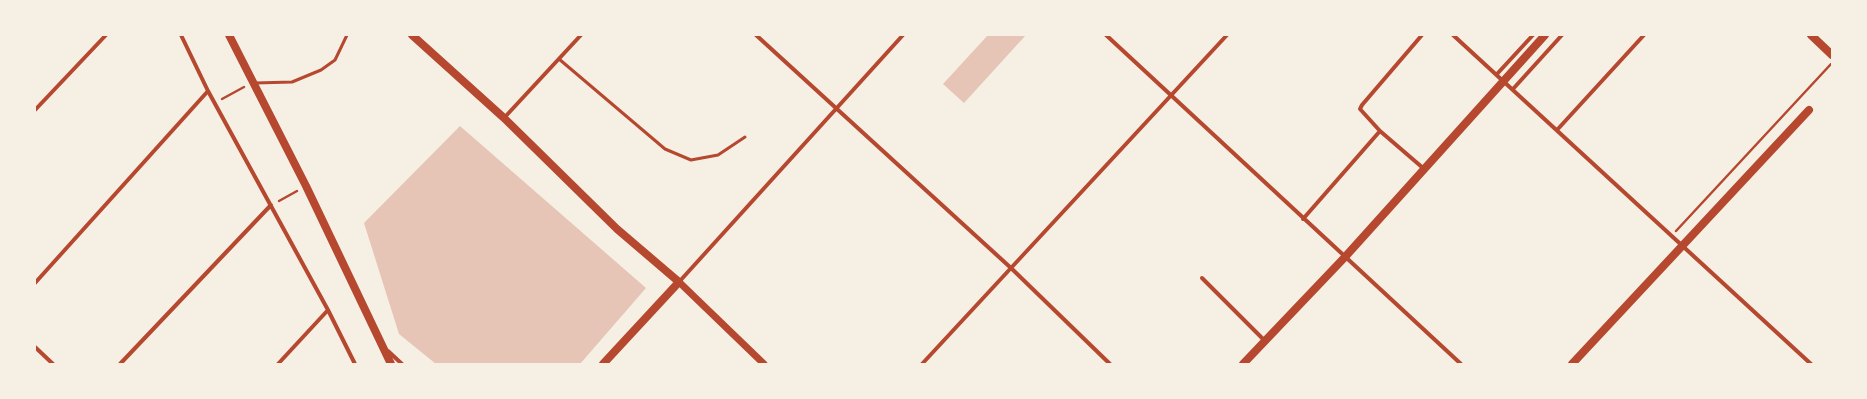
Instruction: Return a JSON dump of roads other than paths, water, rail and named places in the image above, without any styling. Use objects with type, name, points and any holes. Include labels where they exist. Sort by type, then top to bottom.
[{"type":"main road","points":[[229,35],[306,186],[391,364]]},
{"type":"main road","points":[[412,35],[504,118],[617,228],[679,282],[603,364]]},
{"type":"main road","points":[[1243,364],[1345,257],[1423,168],[1545,35]]},
{"type":"main road","points":[[1811,35],[1832,55]]},
{"type":"main road","points":[[1572,364],[1809,110]]},
{"type":"street","points":[[35,110],[106,35]]},
{"type":"street","points":[[181,35],[208,91],[328,310],[355,364]]},
{"type":"street","points":[[504,118],[581,35]]},
{"type":"street","points":[[756,35],[1011,268],[1110,364]]},
{"type":"street","points":[[764,364],[679,282],[903,35]]},
{"type":"street","points":[[1106,35],[1172,94],[1303,219],[1461,364]]},
{"type":"street","points":[[922,364],[1227,35]]},
{"type":"street","points":[[1422,35],[1360,109],[1362,113],[1380,131],[1423,168]]},
{"type":"street","points":[[1453,35],[1810,364]]},
{"type":"street","points":[[1497,74],[1533,35]]},
{"type":"street","points":[[1513,89],[1562,35]]},
{"type":"street","points":[[1557,130],[1644,35]]},
{"type":"street","points":[[35,283],[208,91]]},
{"type":"street","points":[[1303,219],[1380,131]]},
{"type":"street","points":[[120,364],[271,205]]},
{"type":"street","points":[[1202,278],[1265,340]]},
{"type":"street","points":[[278,364],[328,310]]},
{"type":"street","points":[[382,346],[402,364]]},
{"type":"street","points":[[35,347],[54,364]]},
{"type":"lane","points":[[253,83],[292,82],[321,70],[335,60],[347,35]]},
{"type":"lane","points":[[559,59],[665,149],[691,160],[718,154],[745,137]]}]
